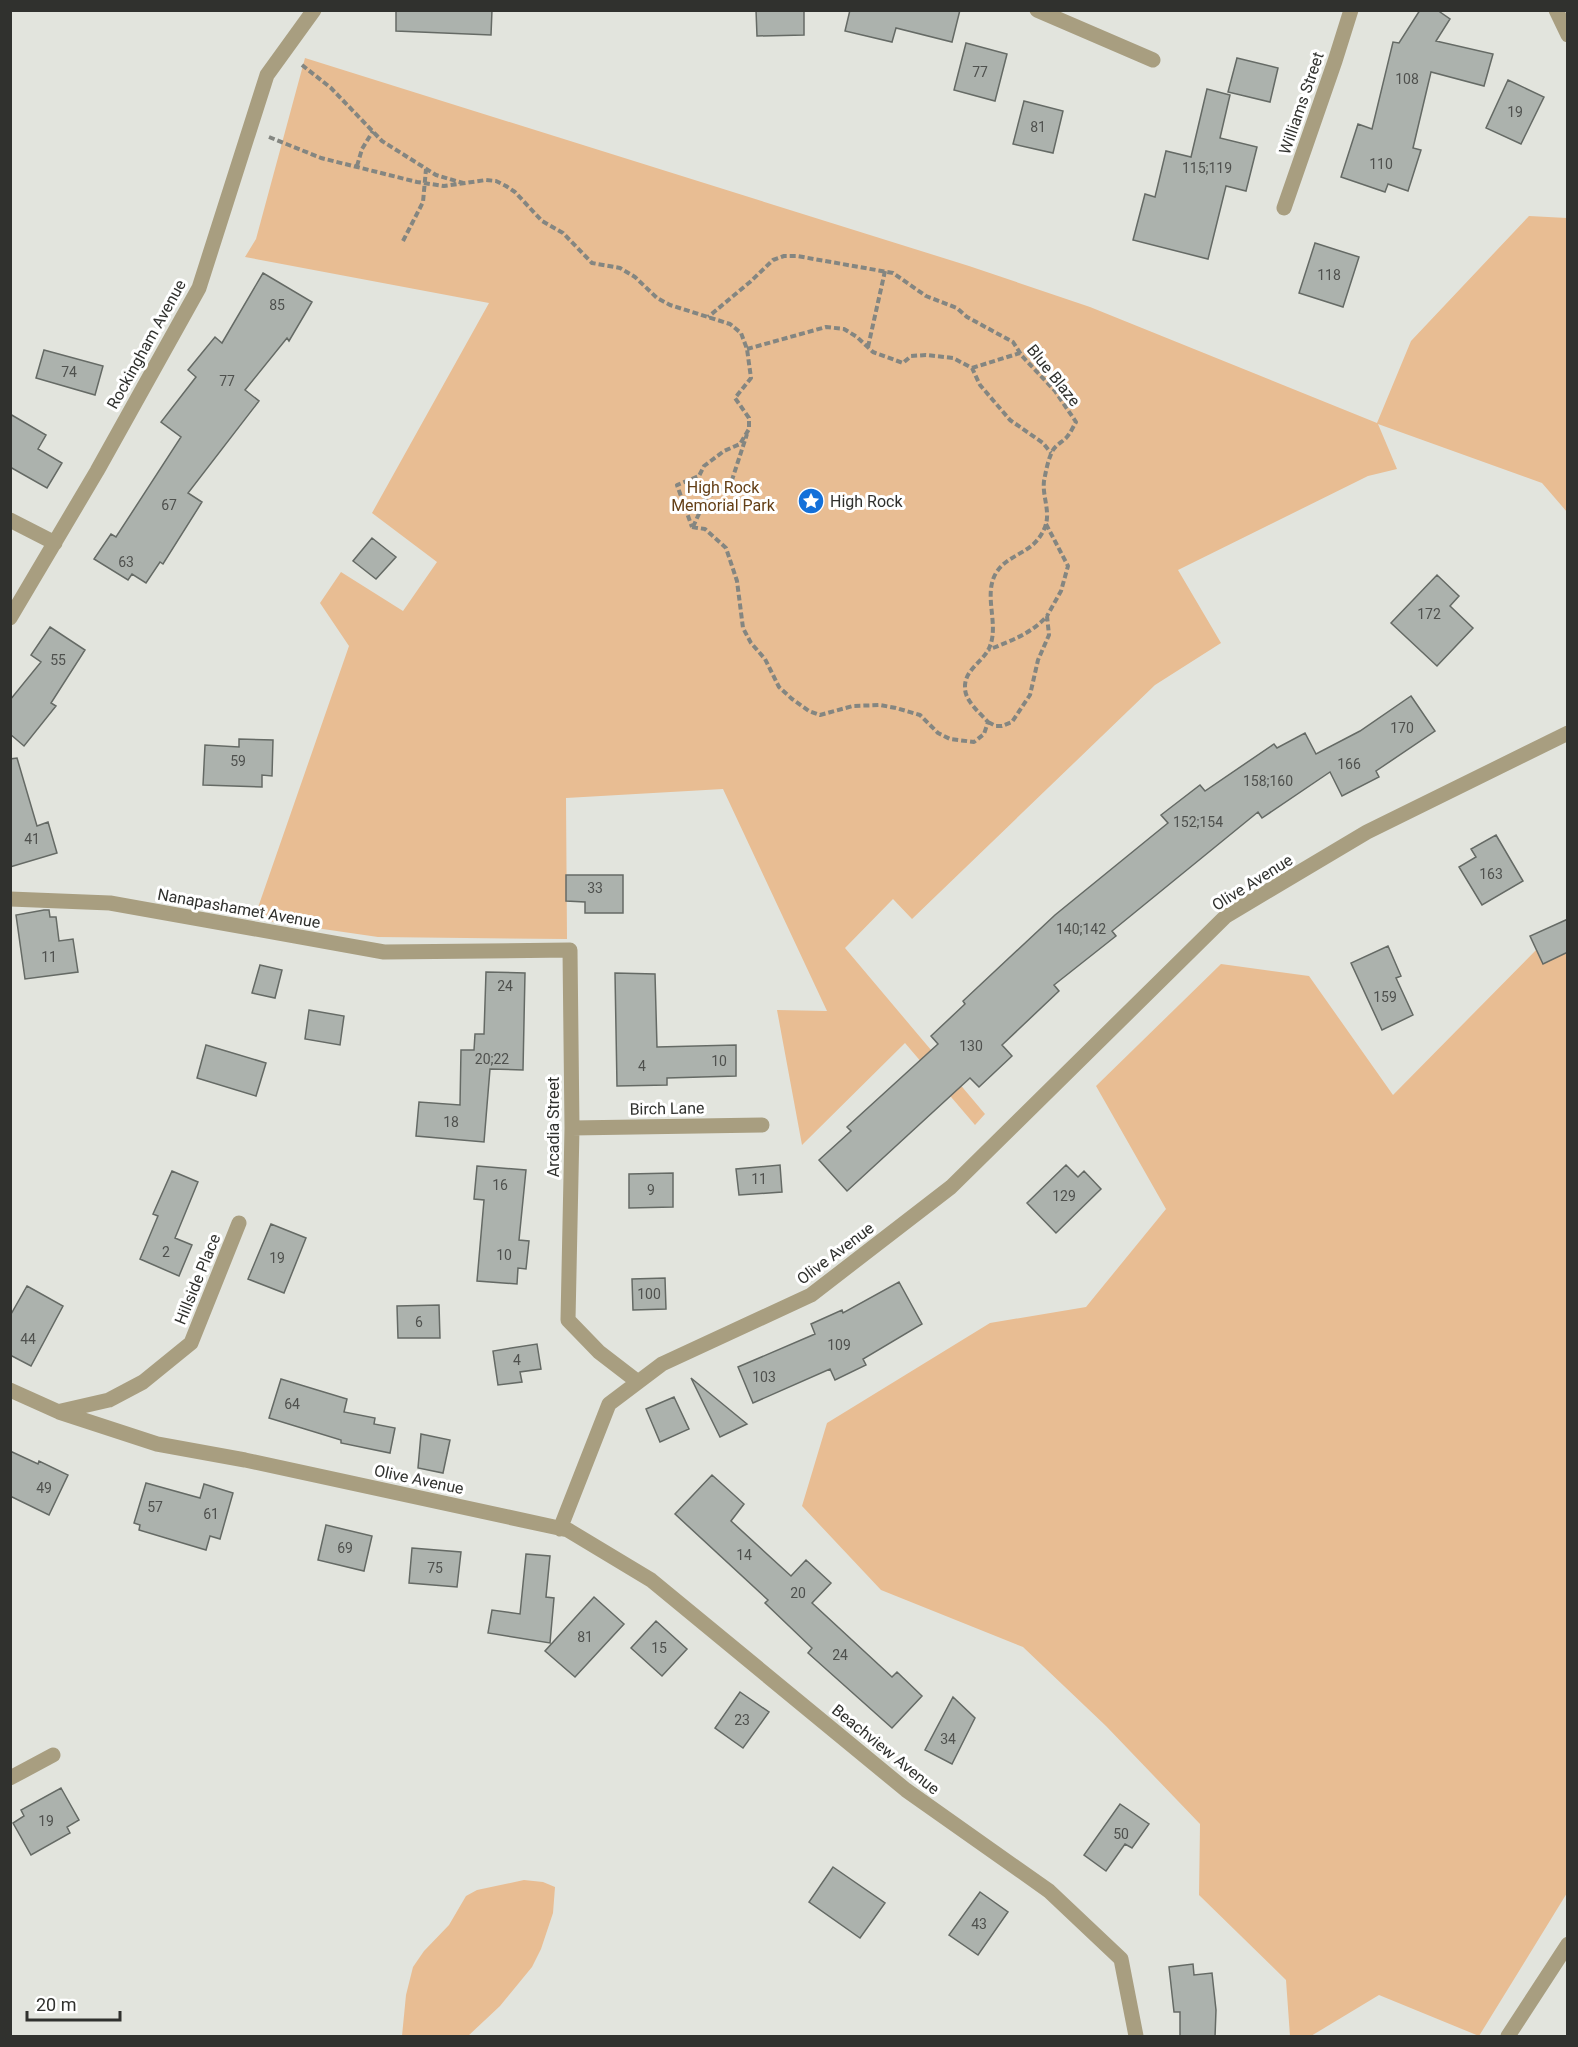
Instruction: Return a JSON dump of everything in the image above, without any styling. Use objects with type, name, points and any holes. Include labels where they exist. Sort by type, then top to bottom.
[{"type":"street","name":"Rockingham Avenue","points":[[10,618],[199,288],[267,75],[314,10]]},
{"type":"street","points":[[1037,10],[1153,60]]},
{"type":"street","name":"Williams Street","points":[[1284,208],[1351,10]]},
{"type":"street","points":[[1557,10],[1568,35]]},
{"type":"street","points":[[10,520],[55,543]]},
{"type":"street","name":"Olive Avenue","points":[[10,1390],[60,1412],[157,1444],[245,1460],[560,1528],[609,1404],[662,1364],[811,1295],[951,1187],[1226,916],[1367,832],[1568,733]]},
{"type":"street","name":"Nanapashamet Avenue","points":[[10,899],[110,903],[384,952],[461,951]]},
{"type":"street","name":"Arcadia Street","points":[[461,951],[570,950],[572,1128],[568,1320],[599,1352],[638,1382]]},
{"type":"street","name":"Birch Lane","points":[[572,1128],[762,1125]]},
{"type":"street","name":"Hillside Place","points":[[60,1412],[109,1400],[143,1382],[191,1342],[239,1223]]},
{"type":"street","name":"Beachview Avenue","points":[[560,1528],[568,1530],[651,1580],[906,1790],[1049,1891],[1120,1959],[1136,2037]]},
{"type":"street","points":[[10,1778],[53,1755]]},
{"type":"street","points":[[1508,2037],[1568,1944]]},
{"type":"path","points":[[285,50],[331,88],[382,141],[436,176],[466,184]]},
{"type":"path","points":[[249,129],[321,158],[424,183],[444,186],[486,180],[496,181],[515,192],[542,221],[563,233],[592,263],[620,268],[635,277],[657,298],[670,305],[730,324],[741,333],[747,349],[751,378],[735,398],[749,418],[749,429],[731,483],[706,498],[692,527]]},
{"type":"path","points":[[357,166],[362,149],[373,131]]},
{"type":"path","points":[[403,241],[423,202],[426,169]]},
{"type":"path","name":"Blue Blaze","points":[[708,317],[773,260],[784,256],[797,256],[893,273],[926,296],[957,308],[967,317],[997,332],[1013,342],[1020,353],[1055,391],[1076,422],[1068,436],[1053,448],[1051,454],[1044,484],[1046,524]]},
{"type":"path","points":[[868,347],[885,271]]},
{"type":"path","points":[[747,349],[825,327],[844,329],[857,337],[873,352],[903,363],[911,356],[953,358],[972,368],[980,385],[1010,420],[1043,443],[1051,454]]},
{"type":"path","points":[[972,368],[1020,353]]},
{"type":"path","points":[[692,527],[677,484],[699,476],[704,466],[740,444],[749,429]]},
{"type":"path","points":[[1046,524],[1040,537],[1029,549],[1005,562],[995,574],[990,591],[991,644],[971,668],[965,687],[968,699],[988,722],[1002,726],[1012,722],[1030,695],[1038,660],[1049,635],[1047,616]]},
{"type":"path","points":[[988,650],[1017,639],[1041,623],[1061,591],[1068,566],[1046,524]]},
{"type":"path","points":[[692,527],[705,529],[726,548],[736,581],[743,628],[751,643],[765,659],[779,687],[809,711],[820,715],[852,706],[880,705],[920,715],[938,733],[963,742],[974,742],[984,734],[988,722]]},
{"type":"green space","name":"High Rock Memorial Park","points":[[305,58],[969,266],[1090,307],[1377,423],[1411,341],[1529,216],[1567,218],[1567,512],[1542,483],[1378,424],[1397,469],[1368,476],[1178,570],[1221,643],[1155,685],[912,919],[893,899],[845,948],[985,1114],[975,1125],[905,1043],[802,1145],[777,1010],[827,1011],[723,789],[566,798],[567,939],[378,937],[254,919],[349,646],[320,603],[341,572],[403,611],[437,562],[372,513],[489,303],[245,257],[256,239]]},
{"type":"green space","points":[[1567,941],[1567,1893],[1479,2036],[1379,1995],[1311,2036],[1290,2036],[1286,1980],[1199,1895],[1200,1824],[1106,1726],[1023,1647],[881,1590],[802,1506],[827,1423],[990,1323],[1086,1307],[1166,1209],[1096,1086],[1221,964],[1309,976],[1393,1095],[1540,946]]},
{"type":"green space","points":[[524,1880],[543,1882],[555,1887],[553,1913],[541,1949],[532,1967],[500,2006],[468,2036],[402,2036],[406,1995],[413,1967],[424,1951],[449,1925],[466,1896],[477,1890]]},
{"type":"building","points":[[396,10],[492,10],[491,35],[396,31]]},
{"type":"building","points":[[756,10],[804,10],[804,35],[757,36]]},
{"type":"building","points":[[850,10],[960,10],[952,42],[896,28],[892,42],[845,31]]},
{"type":"building","points":[[1420,10],[1437,10],[1450,19],[1436,41],[1493,54],[1484,86],[1431,72],[1413,148],[1421,150],[1408,191],[1388,184],[1385,192],[1341,177],[1358,124],[1372,129],[1393,42],[1399,43]]},
{"type":"building","points":[[966,43],[1007,54],[995,101],[954,90]]},
{"type":"building","points":[[1237,58],[1278,68],[1270,102],[1228,92]]},
{"type":"building","points":[[1508,80],[1544,97],[1521,144],[1486,128]]},
{"type":"building","points":[[1207,89],[1230,95],[1220,138],[1257,147],[1246,191],[1226,186],[1208,259],[1133,240],[1145,194],[1155,197],[1166,151],[1191,157]]},
{"type":"building","points":[[1024,101],[1063,111],[1053,153],[1013,144]]},
{"type":"building","points":[[1315,243],[1359,257],[1343,307],[1299,293]]},
{"type":"building","points":[[263,273],[312,302],[289,341],[287,338],[245,390],[259,401],[188,493],[202,502],[163,564],[160,562],[146,583],[132,574],[128,580],[94,559],[111,534],[116,537],[181,437],[161,422],[196,377],[188,370],[215,337],[222,343]]},
{"type":"building","points":[[44,350],[103,366],[95,395],[36,378]]},
{"type":"building","points":[[10,414],[46,435],[38,449],[62,463],[47,488],[10,467]]},
{"type":"building","points":[[372,538],[396,557],[376,579],[353,561]]},
{"type":"building","points":[[1437,575],[1459,596],[1450,606],[1473,628],[1437,666],[1391,623]]},
{"type":"building","points":[[50,627],[85,650],[51,703],[56,706],[24,746],[10,734],[10,700],[41,662],[31,655]]},
{"type":"building","points":[[1411,696],[1435,731],[1376,771],[1379,777],[1342,796],[1330,772],[1262,818],[1258,812],[1112,931],[1116,936],[1054,985],[1059,991],[1002,1045],[1012,1056],[979,1087],[970,1078],[847,1191],[819,1160],[851,1131],[847,1127],[938,1044],[931,1036],[965,1004],[963,1001],[1055,915],[1168,823],[1161,815],[1200,785],[1205,791],[1274,744],[1277,748],[1305,733],[1316,754],[1360,731]]},
{"type":"building","points":[[239,739],[273,740],[272,776],[262,775],[262,787],[203,785],[205,745],[239,747]]},
{"type":"building","points":[[17,758],[37,826],[48,822],[57,853],[10,867],[10,759]]},
{"type":"building","points":[[1496,835],[1523,881],[1482,905],[1459,867],[1476,857],[1471,849]]},
{"type":"building","points":[[566,875],[623,875],[623,913],[585,913],[585,902],[566,901]]},
{"type":"building","points":[[49,910],[50,917],[56,917],[59,941],[73,939],[78,972],[25,979],[16,915]]},
{"type":"building","points":[[1568,919],[1568,952],[1543,964],[1530,936]]},
{"type":"building","points":[[1388,946],[1401,976],[1396,978],[1413,1015],[1382,1030],[1351,963]]},
{"type":"building","points":[[260,965],[282,970],[275,998],[252,993]]},
{"type":"building","points":[[486,972],[525,973],[523,1070],[490,1069],[484,1142],[416,1136],[419,1102],[460,1105],[461,1050],[474,1050],[475,1034],[484,1034]]},
{"type":"building","points":[[615,973],[655,974],[657,1047],[736,1045],[736,1076],[667,1078],[667,1085],[617,1086]]},
{"type":"building","points":[[309,1010],[344,1016],[340,1045],[305,1039]]},
{"type":"building","points":[[206,1045],[266,1063],[256,1096],[197,1078]]},
{"type":"building","points":[[780,1165],[782,1192],[739,1195],[736,1169]]},
{"type":"building","points":[[1066,1165],[1078,1177],[1084,1171],[1101,1189],[1056,1233],[1027,1203]]},
{"type":"building","points":[[477,1166],[526,1170],[519,1240],[529,1241],[526,1269],[518,1268],[517,1284],[477,1281],[484,1200],[474,1199]]},
{"type":"building","points":[[172,1171],[198,1182],[175,1238],[192,1245],[179,1276],[140,1259],[158,1216],[153,1214]]},
{"type":"building","points":[[673,1173],[673,1207],[629,1208],[629,1174]]},
{"type":"building","points":[[271,1224],[306,1238],[284,1293],[248,1279]]},
{"type":"building","points":[[665,1278],[666,1309],[633,1310],[632,1279]]},
{"type":"building","points":[[899,1282],[922,1324],[863,1359],[866,1365],[835,1380],[830,1369],[753,1403],[738,1367],[815,1334],[811,1324],[842,1310],[843,1313]]},
{"type":"building","points":[[27,1286],[63,1306],[31,1366],[10,1355],[10,1316]]},
{"type":"building","points":[[439,1305],[440,1338],[398,1338],[397,1306]]},
{"type":"building","points":[[537,1344],[541,1369],[520,1372],[522,1382],[498,1385],[493,1351]]},
{"type":"building","points":[[691,1378],[747,1424],[720,1437]]},
{"type":"building","points":[[281,1379],[347,1399],[344,1412],[375,1418],[374,1424],[395,1428],[390,1453],[341,1443],[341,1440],[269,1418]]},
{"type":"building","points":[[674,1397],[689,1429],[660,1442],[646,1409]]},
{"type":"building","points":[[421,1434],[450,1440],[443,1473],[418,1468]]},
{"type":"building","points":[[10,1451],[38,1464],[39,1461],[68,1475],[49,1515],[10,1496]]},
{"type":"building","points":[[712,1475],[744,1504],[731,1521],[791,1576],[806,1560],[831,1583],[812,1603],[892,1677],[897,1672],[922,1696],[892,1728],[808,1653],[812,1648],[765,1603],[768,1600],[675,1514]]},
{"type":"building","points":[[146,1483],[200,1498],[204,1484],[233,1493],[220,1539],[210,1536],[206,1550],[139,1530],[140,1525],[134,1523]]},
{"type":"building","points":[[326,1525],[372,1536],[364,1571],[318,1560]]},
{"type":"building","points":[[412,1548],[461,1552],[457,1587],[409,1583]]},
{"type":"building","points":[[526,1554],[550,1556],[546,1597],[554,1598],[550,1643],[488,1633],[492,1610],[520,1614]]},
{"type":"building","points":[[594,1597],[624,1624],[575,1677],[545,1651]]},
{"type":"building","points":[[656,1621],[687,1649],[662,1676],[631,1648]]},
{"type":"building","points":[[740,1692],[769,1712],[743,1748],[715,1728]]},
{"type":"building","points":[[953,1697],[975,1718],[952,1764],[925,1750]]},
{"type":"building","points":[[61,1788],[79,1820],[67,1827],[70,1833],[31,1855],[13,1823],[24,1816],[21,1810]]},
{"type":"building","points":[[1120,1804],[1149,1824],[1132,1848],[1125,1844],[1106,1871],[1084,1855]]},
{"type":"building","points":[[833,1867],[885,1903],[860,1938],[809,1902]]},
{"type":"building","points":[[980,1892],[1008,1912],[978,1955],[949,1935]]},
{"type":"building","points":[[1193,1964],[1194,1975],[1212,1973],[1216,2010],[1215,2037],[1180,2037],[1180,2012],[1174,2012],[1169,1967]]},
{"type":"place","name":"High Rock","points":[[811,501]]}]
